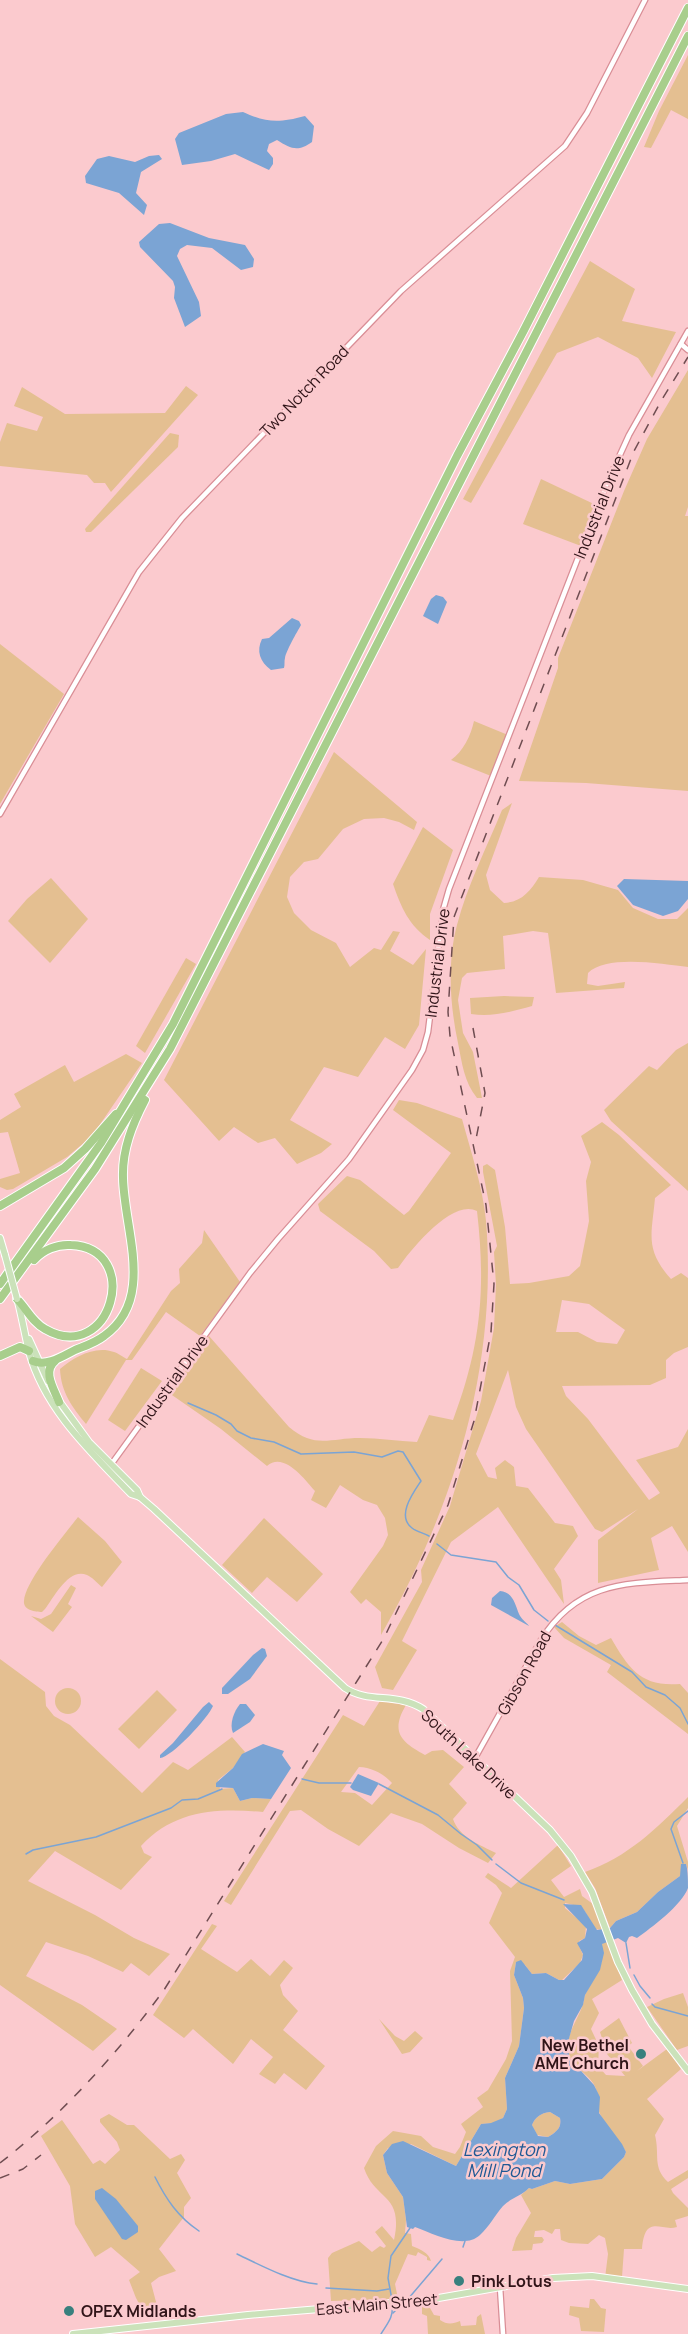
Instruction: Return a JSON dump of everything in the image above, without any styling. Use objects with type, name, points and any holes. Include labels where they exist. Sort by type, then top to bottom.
[{"type":"highway","points":[[0,1284],[84,1170],[159,1049],[190,992],[457,456],[518,342],[688,8]]},
{"type":"highway","points":[[36,1362],[58,1358],[106,1335],[119,1322],[129,1304],[134,1271],[124,1191],[123,1161],[137,1115],[688,36]]},
{"type":"highway","points":[[1,1297],[83,1187],[170,1049]]},
{"type":"highway","points":[[0,1206],[56,1174],[76,1158],[127,1102]]},
{"type":"highway","points":[[0,1198],[26,1192]]},
{"type":"highway","points":[[1,1297],[37,1257],[49,1249],[64,1245],[81,1246],[96,1255],[110,1271],[113,1284],[112,1301],[106,1316],[94,1328],[78,1335],[62,1335],[46,1330],[32,1319],[17,1299]]},
{"type":"highway","points":[[0,1356],[20,1347],[29,1352]]},
{"type":"highway","points":[[58,1358],[50,1365],[48,1372],[59,1402]]},
{"type":"main road","name":"South Lake Drive","points":[[0,1238],[26,1333],[49,1396],[74,1433],[131,1494],[140,1497]]},
{"type":"main road","name":"South Lake Drive","points":[[26,1333],[29,1352],[59,1402],[85,1437],[110,1466],[137,1490],[140,1497],[345,1688],[362,1696],[396,1698],[416,1705],[550,1830],[565,1848],[588,1884],[618,1962],[645,2014],[688,2071]]},
{"type":"main road","name":"East Main Street","points":[[73,2334],[208,2319],[391,2304],[456,2296],[538,2279],[592,2276],[688,2289]]},
{"type":"street","name":"Two Notch Road","points":[[0,814],[125,594],[150,556],[182,518],[401,291],[561,150],[587,113],[645,0]]},
{"type":"street","name":"Industrial Drive","points":[[110,1466],[264,1256],[361,1144],[399,1092],[419,1059],[428,1032],[443,910],[452,879],[608,481],[629,435],[688,331]]},
{"type":"street","points":[[681,344],[688,350]]},
{"type":"street","name":"Gibson Road","points":[[475,1758],[544,1635],[566,1609],[593,1592],[611,1586],[688,1581]]},
{"type":"street","points":[[500,2287],[503,2334]]},
{"type":"shaded area","points":[[688,55],[688,119],[671,110],[651,148],[644,147],[659,111]]},
{"type":"shaded area","points":[[590,261],[635,289],[622,321],[676,332],[652,378],[638,358],[598,337],[557,353],[471,503],[463,499]]},
{"type":"shaded area","points":[[688,370],[688,507],[685,516],[688,516],[688,791],[586,783],[519,781],[558,668],[558,658],[624,491],[647,439]]},
{"type":"shaded area","points":[[186,386],[198,395],[111,492],[105,483],[94,483],[87,475],[0,466],[0,442],[7,423],[37,431],[43,417],[14,406],[22,387],[65,414],[165,413]]},
{"type":"shaded area","points":[[170,433],[179,435],[178,447],[91,532],[86,532],[85,529]]},
{"type":"shaded area","points":[[541,479],[596,505],[581,546],[523,524]]},
{"type":"shaded area","points":[[0,644],[64,694],[0,804]]},
{"type":"shaded area","points":[[474,721],[508,735],[491,776],[451,760],[466,743]]},
{"type":"shaded area","points":[[334,752],[417,822],[414,830],[399,822],[384,818],[364,819],[343,829],[318,859],[304,862],[290,877],[287,897],[294,913],[311,930],[336,943],[350,967],[374,948],[381,950],[393,931],[400,932],[390,951],[413,965],[426,949],[419,1025],[405,1049],[385,1037],[358,1077],[324,1067],[290,1120],[332,1144],[321,1153],[297,1164],[275,1138],[258,1143],[234,1127],[219,1141],[164,1080]]},
{"type":"shaded area","points":[[512,803],[486,875],[490,890],[504,903],[515,901],[524,895],[539,877],[583,880],[618,890],[633,908],[658,919],[677,919],[688,908],[688,967],[635,962],[608,964],[596,967],[588,973],[587,984],[598,986],[625,982],[624,988],[556,993],[548,933],[533,931],[503,936],[505,969],[467,973],[462,978],[458,1000],[463,1033],[473,1052],[482,1098],[477,1098],[464,1072],[455,1029],[451,984],[452,954],[461,910],[472,881],[502,810]]},
{"type":"shaded area","points":[[423,827],[453,850],[430,914],[430,940],[416,929],[399,900],[393,884]]},
{"type":"shaded area","points":[[51,878],[88,919],[50,963],[8,921],[27,899]]},
{"type":"shaded area","points":[[186,958],[196,964],[145,1053],[136,1046]]},
{"type":"shaded area","points":[[534,997],[532,1006],[494,1014],[471,1014],[470,998]]},
{"type":"shaded area","points":[[688,1043],[688,1191],[611,1121],[604,1110],[649,1066],[657,1070],[676,1050]]},
{"type":"shaded area","points":[[126,1054],[142,1063],[92,1136],[67,1157],[13,1189],[7,1190],[0,1187],[0,1179],[20,1173],[8,1132],[0,1133],[0,1120],[21,1107],[14,1094],[65,1065],[74,1082]]},
{"type":"shaded area","points":[[399,1100],[417,1103],[462,1119],[484,1208],[488,1276],[485,1330],[477,1383],[465,1436],[449,1488],[429,1538],[407,1587],[381,1635],[381,1612],[366,1599],[361,1604],[350,1592],[383,1546],[388,1535],[385,1518],[377,1505],[363,1500],[340,1485],[326,1508],[311,1500],[315,1491],[294,1469],[280,1462],[267,1466],[221,1429],[169,1393],[209,1336],[289,1427],[307,1438],[323,1441],[374,1438],[417,1442],[429,1415],[453,1420],[470,1367],[479,1317],[481,1266],[477,1211],[467,1209],[445,1218],[422,1238],[398,1268],[391,1269],[374,1251],[320,1211],[318,1204],[347,1176],[360,1180],[404,1215],[409,1211],[451,1153],[393,1110]]},
{"type":"shaded area","points":[[602,1122],[619,1135],[671,1185],[655,1198],[652,1241],[657,1259],[671,1279],[681,1273],[688,1278],[688,1347],[674,1353],[666,1360],[666,1378],[650,1385],[562,1386],[566,1396],[588,1419],[649,1500],[660,1493],[636,1460],[678,1447],[688,1429],[688,1552],[672,1526],[651,1538],[659,1570],[598,1583],[598,1540],[638,1509],[602,1532],[595,1529],[526,1429],[516,1407],[508,1370],[476,1454],[488,1477],[497,1479],[495,1468],[505,1460],[514,1467],[516,1486],[528,1488],[555,1523],[573,1526],[578,1536],[554,1569],[561,1580],[564,1604],[498,1507],[451,1542],[402,1641],[417,1650],[393,1690],[382,1688],[375,1667],[422,1582],[421,1570],[450,1506],[481,1401],[494,1328],[496,1285],[494,1252],[497,1246],[483,1166],[487,1164],[495,1170],[505,1227],[510,1284],[569,1276],[580,1266],[589,1221],[586,1181],[591,1162],[581,1136]],"holes":[[[562,1300],[589,1304],[625,1330],[617,1344],[597,1342],[578,1332],[556,1332]]]},
{"type":"shaded area","points":[[204,1230],[240,1282],[200,1336],[166,1312],[132,1360],[126,1360],[86,1424],[68,1399],[60,1369],[72,1360],[92,1351],[107,1350],[127,1359],[171,1291],[180,1283],[179,1269],[202,1243]]},
{"type":"shaded area","points":[[141,1368],[162,1381],[125,1431],[108,1420]]},
{"type":"shaded area","points":[[78,1517],[105,1541],[122,1562],[102,1587],[87,1575],[74,1575],[63,1584],[42,1612],[30,1610],[25,1607],[24,1601],[31,1582],[46,1558]]},
{"type":"shaded area","points":[[264,1518],[323,1574],[297,1602],[267,1577],[252,1593],[222,1565]]},
{"type":"shaded area","points":[[71,1585],[76,1588],[68,1604],[72,1607],[53,1632],[31,1616],[41,1619],[51,1614]]},
{"type":"shaded area","points":[[562,1622],[579,1636],[596,1645],[611,1638],[630,1667],[646,1679],[667,1684],[680,1684],[688,1693],[688,1734],[607,1672],[611,1665],[564,1638],[554,1627]]},
{"type":"shaded area","points":[[0,1659],[45,1692],[46,1706],[54,1716],[70,1725],[142,1793],[173,1762],[188,1770],[232,1737],[245,1752],[233,1768],[218,1780],[220,1789],[233,1788],[240,1801],[252,1798],[271,1799],[263,1812],[229,1811],[197,1814],[168,1825],[141,1846],[144,1853],[152,1857],[121,1890],[55,1851],[28,1881],[134,1938],[170,1954],[149,1976],[131,1963],[123,1972],[88,1956],[46,1942],[26,1976],[82,2005],[117,2029],[93,2051],[0,1985]]},
{"type":"shaded area","points":[[68,1688],[77,1692],[81,1701],[77,1710],[68,1714],[59,1710],[55,1701],[59,1692]]},
{"type":"shaded area","points":[[157,1690],[177,1710],[139,1749],[118,1729]]},
{"type":"shaded area","points":[[380,1701],[406,1705],[399,1722],[400,1735],[404,1741],[425,1755],[432,1751],[443,1750],[464,1767],[449,1784],[467,1803],[453,1819],[465,1836],[496,1853],[488,1863],[459,1848],[422,1824],[391,1813],[359,1846],[328,1829],[301,1810],[290,1811],[231,1905],[224,1901],[343,1715],[364,1726]],"holes":[[[359,1767],[377,1772],[392,1783],[372,1805],[355,1793],[341,1792]]]},
{"type":"shaded area","points":[[688,1797],[688,1808],[677,1826],[688,1862],[688,1870],[686,1864],[680,1876],[658,1892],[637,1912],[616,1921],[610,1928],[595,1888],[585,1872],[615,1858],[641,1841]]},
{"type":"shaded area","points":[[558,1845],[571,1866],[551,1880],[564,1897],[580,1889],[582,1896],[593,1904],[603,1930],[595,1929],[582,1909],[565,1903],[565,1908],[586,1926],[585,1938],[579,1941],[583,1955],[580,1963],[561,1981],[546,1973],[532,1974],[525,1965],[516,1962],[514,1975],[523,1998],[524,2008],[519,2046],[505,2078],[507,2109],[503,2118],[494,2123],[481,2124],[456,2166],[411,2144],[388,2148],[383,2155],[387,2173],[403,2197],[405,2233],[411,2234],[412,2246],[421,2250],[431,2261],[418,2252],[416,2256],[408,2254],[395,2284],[398,2299],[331,2301],[328,2258],[332,2253],[359,2241],[372,2252],[380,2246],[384,2248],[386,2246],[375,2232],[382,2226],[394,2240],[396,2225],[392,2205],[375,2187],[364,2168],[376,2146],[393,2131],[421,2136],[433,2147],[455,2154],[466,2132],[461,2124],[483,2107],[477,2098],[488,2090],[506,2059],[512,2041],[510,1971],[515,1957],[489,1923],[502,1893],[485,1877],[488,1873],[511,1888]]},
{"type":"shaded area","points":[[212,1924],[217,1926],[201,1949],[237,1972],[251,1959],[270,1976],[284,1960],[293,1968],[280,1985],[283,1995],[298,2011],[283,2030],[325,2066],[306,2090],[284,2073],[275,2084],[259,2074],[273,2057],[251,2039],[233,2064],[193,2029],[184,2038],[153,2015]]},
{"type":"shaded area","points":[[607,1941],[622,1980],[592,1999],[599,2013],[591,2029],[599,2046],[598,2066],[606,2075],[625,2076],[607,2054],[600,2032],[619,2018],[632,2043],[628,2046],[643,2066],[637,2071],[667,2049],[681,2069],[647,2099],[664,2119],[655,2135],[660,2171],[668,2182],[688,2170],[688,2178],[671,2189],[688,2208],[688,2216],[675,2220],[677,2227],[655,2226],[650,2228],[646,2231],[642,2249],[624,2249],[622,2277],[605,2278],[608,2254],[605,2238],[599,2235],[588,2244],[569,2243],[561,2240],[560,2229],[555,2229],[552,2234],[544,2230],[535,2231],[534,2237],[542,2237],[544,2240],[542,2243],[533,2244],[532,2250],[512,2251],[516,2238],[531,2213],[521,2195],[529,2188],[555,2181],[570,2184],[602,2179],[624,2157],[626,2152],[600,2114],[597,2092],[593,2083],[575,2065],[568,2052],[571,2033],[585,1995],[601,1965],[601,1944]]},
{"type":"shaded area","points":[[683,1993],[688,2007],[688,2046],[677,2050],[647,2007]]},
{"type":"shaded area","points":[[379,2019],[395,2036],[404,2041],[415,2031],[423,2038],[410,2052],[402,2054]]},
{"type":"shaded area","points":[[550,2112],[560,2118],[559,2127],[548,2137],[537,2135],[532,2125],[533,2122],[544,2113]]},
{"type":"shaded area","points":[[109,2114],[127,2125],[134,2125],[170,2159],[181,2154],[185,2160],[177,2173],[191,2198],[184,2207],[184,2217],[159,2249],[176,2271],[159,2277],[151,2283],[160,2317],[147,2318],[136,2298],[129,2280],[140,2272],[111,2247],[95,2257],[75,2224],[70,2186],[41,2136],[62,2120],[93,2164],[100,2160],[105,2164],[120,2150],[117,2142],[100,2122],[100,2119]]},
{"type":"shaded area","points":[[590,2299],[594,2299],[601,2308],[606,2309],[604,2332],[581,2331],[579,2318],[569,2315],[570,2306],[589,2308]]},
{"type":"shaded area","points":[[422,2307],[430,2308],[434,2315],[440,2316],[443,2322],[450,2324],[460,2321],[461,2326],[476,2325],[477,2317],[481,2314],[485,2334],[428,2334],[427,2316],[422,2314]]},
{"type":"water","points":[[243,112],[273,121],[305,116],[314,126],[312,142],[298,148],[277,140],[269,144],[267,151],[273,158],[273,164],[269,170],[235,154],[211,161],[182,165],[175,139],[179,133],[226,114]]},
{"type":"water","points":[[159,155],[162,159],[141,172],[136,193],[147,205],[144,215],[119,193],[86,183],[85,176],[97,159],[109,156],[135,162],[149,156]]},
{"type":"water","points":[[170,223],[209,238],[245,245],[254,259],[253,267],[241,270],[212,248],[187,245],[180,249],[177,256],[199,302],[201,316],[185,327],[174,298],[173,281],[140,247],[139,242],[159,224]]},
{"type":"water","points":[[436,595],[443,597],[447,602],[438,624],[423,616],[431,599]]},
{"type":"water","points":[[292,618],[299,621],[301,625],[287,651],[284,668],[271,670],[260,656],[259,648],[262,639],[269,638]]},
{"type":"water","points":[[624,879],[688,881],[688,899],[678,911],[663,916],[633,905],[617,886]]},
{"type":"water","points":[[500,1591],[511,1596],[520,1616],[529,1626],[491,1605],[492,1598]]},
{"type":"water","points":[[262,1648],[265,1649],[267,1656],[250,1679],[228,1694],[222,1694],[222,1688]]},
{"type":"water","points":[[209,1702],[213,1706],[197,1727],[173,1751],[160,1758],[160,1755]]},
{"type":"water","points":[[240,1704],[246,1704],[255,1715],[250,1722],[233,1733],[233,1718]]},
{"type":"water","points":[[263,1744],[284,1751],[282,1755],[291,1768],[271,1799],[252,1798],[240,1801],[233,1788],[216,1787],[216,1783],[233,1768],[242,1754]]},
{"type":"water","points":[[358,1774],[379,1783],[371,1796],[350,1787]]},
{"type":"water","name":"Lexington Mill Pond","points":[[681,1864],[686,1864],[688,1888],[685,1895],[666,1916],[637,1938],[629,1937],[626,1943],[618,1938],[602,1944],[604,1953],[600,1970],[585,1995],[568,2042],[570,2059],[594,2085],[600,2097],[599,2113],[622,2144],[626,2152],[624,2157],[602,2179],[570,2184],[555,2181],[529,2188],[503,2206],[483,2232],[473,2239],[457,2241],[415,2227],[413,2229],[407,2227],[403,2197],[387,2173],[383,2155],[392,2144],[403,2141],[456,2166],[481,2124],[503,2118],[507,2109],[505,2078],[519,2046],[524,2008],[523,1998],[514,1975],[516,1962],[521,1960],[532,1974],[546,1973],[559,1980],[564,1980],[582,1960],[583,1954],[577,1943],[585,1938],[587,1929],[563,1904],[581,1905],[597,1930],[610,1928],[616,1921],[637,1912],[658,1892],[680,1876]],"holes":[[[550,2112],[560,2118],[558,2129],[548,2137],[538,2136],[532,2125],[541,2114]]]},
{"type":"water","points":[[102,2188],[116,2199],[138,2226],[138,2232],[126,2240],[122,2239],[95,2199],[95,2191]]},
{"type":"waterway","points":[[188,1403],[216,1415],[231,1424],[237,1431],[251,1438],[274,1442],[301,1454],[354,1452],[382,1457],[398,1451],[403,1452],[421,1481],[408,1505],[407,1523],[416,1531],[429,1536]]},
{"type":"waterway","points":[[437,1544],[451,1555],[496,1562],[508,1577],[519,1585],[534,1610],[548,1621]]},
{"type":"waterway","points":[[555,1625],[632,1672],[646,1687],[665,1695],[680,1708],[688,1724]]},
{"type":"waterway","points":[[302,1779],[319,1783],[351,1783]]},
{"type":"waterway","points":[[379,1784],[438,1815],[477,1845],[492,1860]]},
{"type":"waterway","points":[[26,1854],[33,1850],[96,1837],[171,1808],[182,1800],[198,1799],[222,1789]]},
{"type":"waterway","points":[[683,1863],[671,1829],[674,1822],[688,1811]]},
{"type":"waterway","points":[[496,1864],[521,1883],[564,1900]]},
{"type":"waterway","points":[[626,1943],[630,1968]]},
{"type":"waterway","points":[[634,1975],[650,1998]]},
{"type":"waterway","points":[[652,2004],[655,2007],[688,2016]]},
{"type":"waterway","points":[[155,2177],[173,2207],[199,2231]]},
{"type":"waterway","points":[[392,2300],[388,2278],[391,2256],[410,2228]]},
{"type":"waterway","points":[[463,2247],[465,2241]]},
{"type":"waterway","points":[[237,2254],[287,2277],[317,2284]]},
{"type":"waterway","points":[[408,2299],[442,2259]]},
{"type":"waterway","points":[[326,2288],[377,2291],[389,2289]]},
{"type":"waterway","points":[[393,2313],[402,2304]]},
{"type":"waterway","points":[[381,2334],[391,2317],[392,2305]]},
{"type":"railway","points":[[0,2163],[46,2124],[88,2082],[164,1990],[384,1638],[448,1505],[474,1421],[491,1332],[494,1284],[486,1205],[450,1036],[448,1012],[454,917],[634,451],[688,357]]},
{"type":"railway","points":[[473,1028],[485,1093],[476,1139]]},
{"type":"railway","points":[[0,2178],[23,2169],[41,2155]]},
{"type":"place","name":"New Bethel AME Church","points":[[641,2054]]},
{"type":"place","name":"Pink Lotus","points":[[459,2281]]},
{"type":"place","name":"OPEX Midlands","points":[[69,2311]]}]
